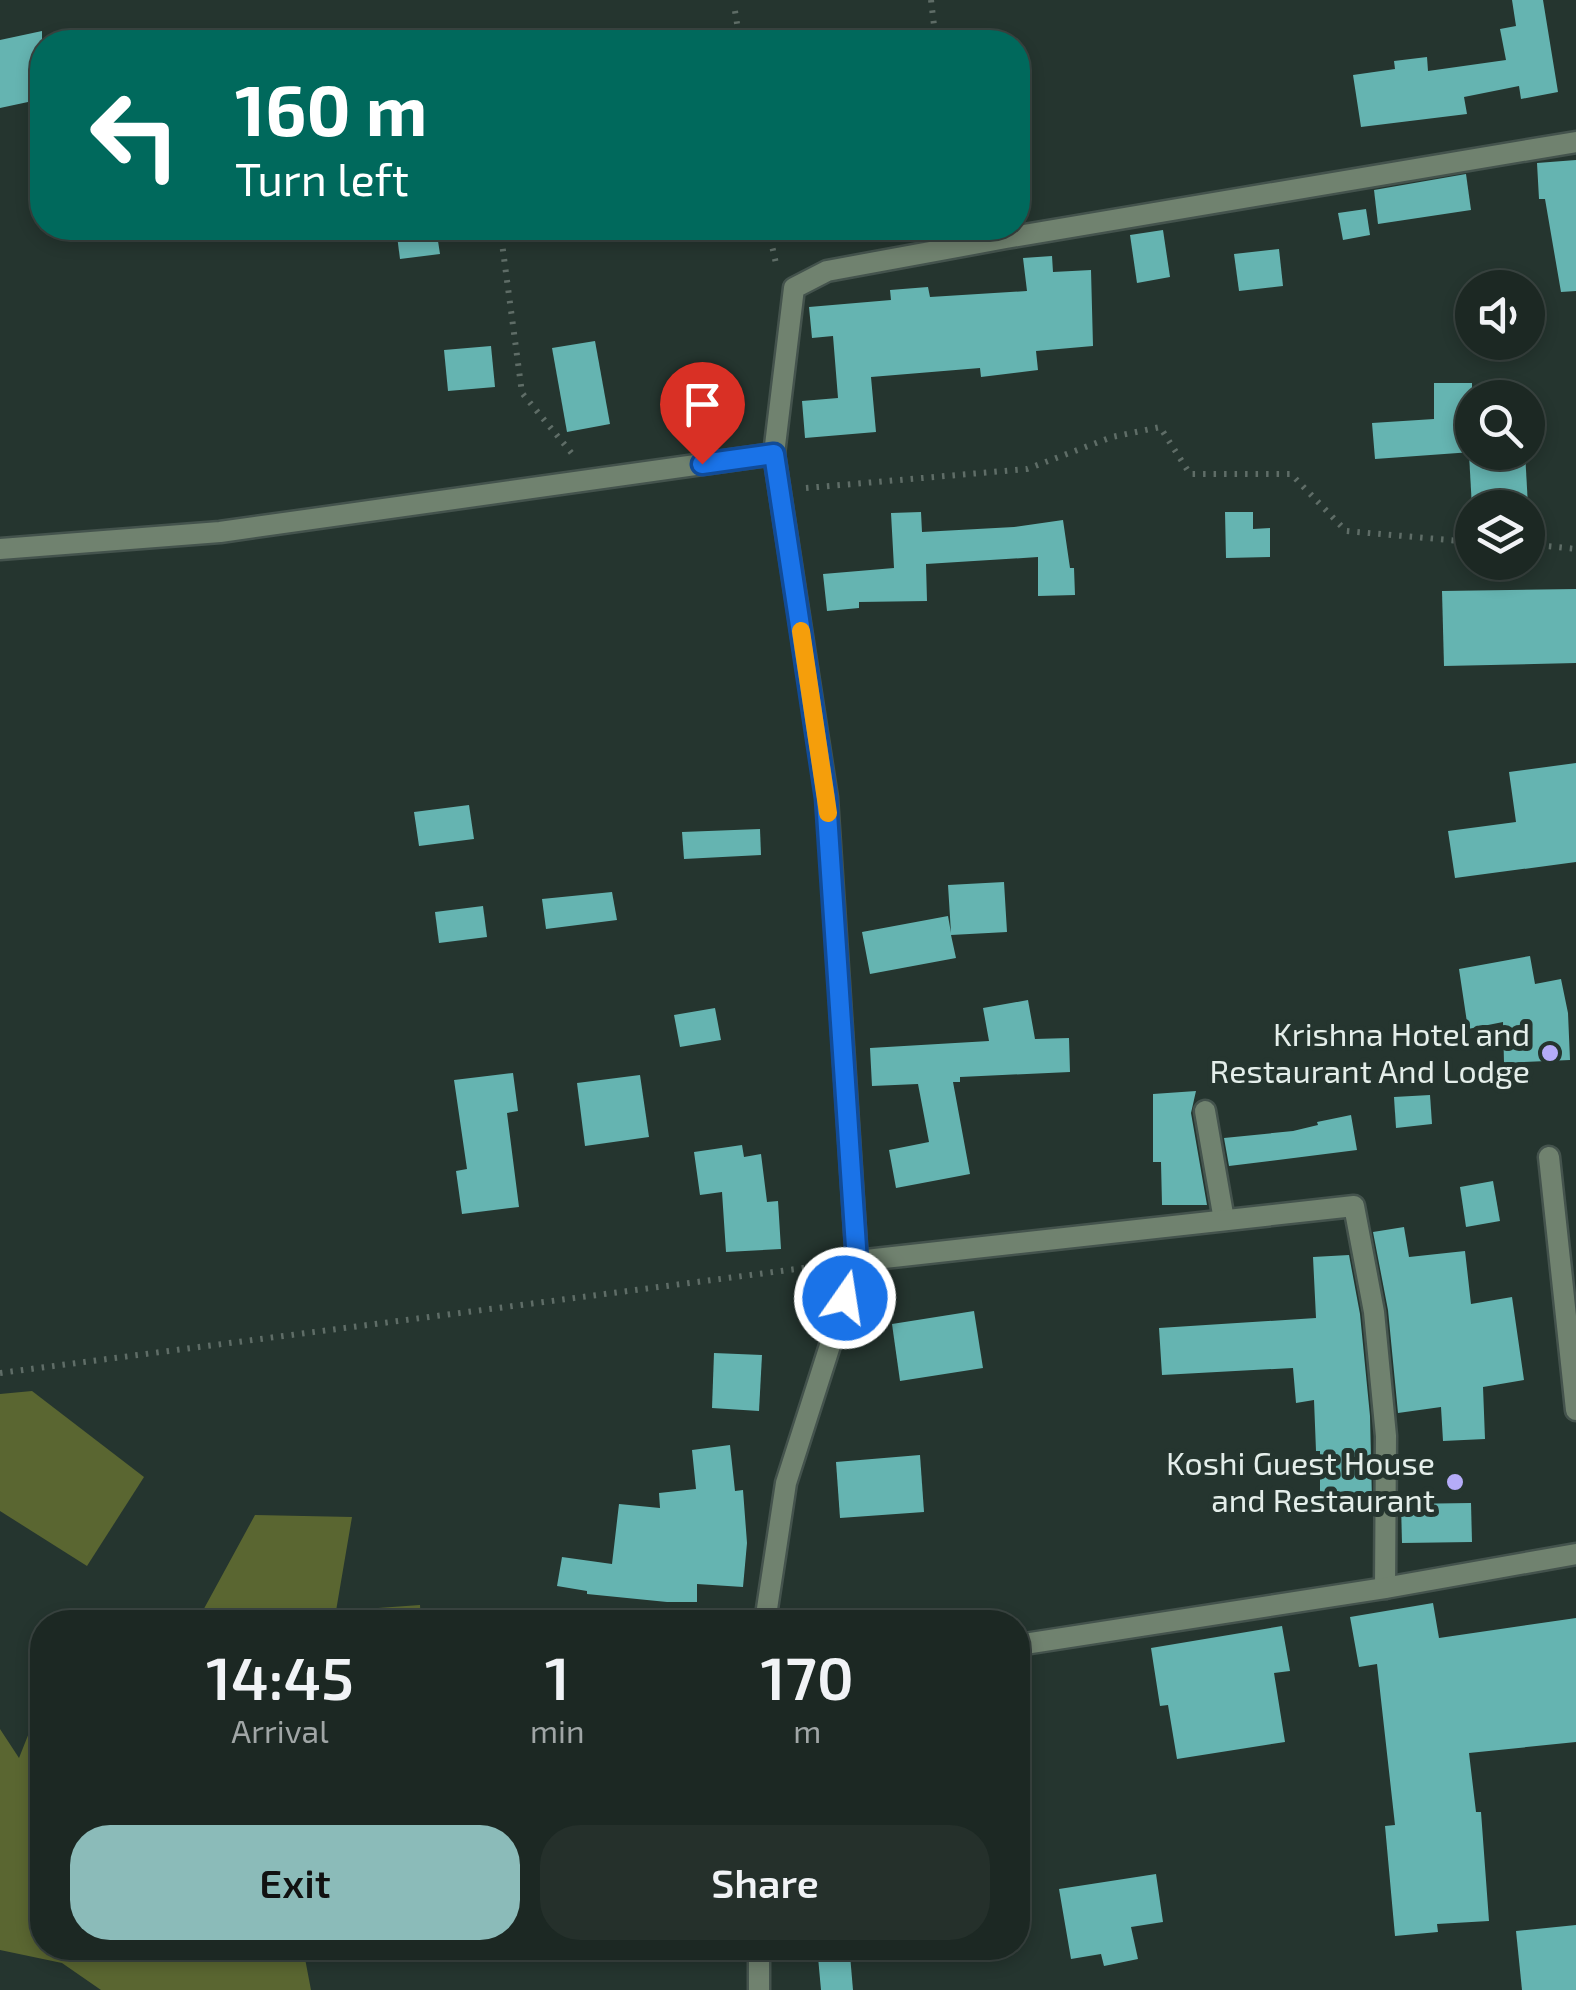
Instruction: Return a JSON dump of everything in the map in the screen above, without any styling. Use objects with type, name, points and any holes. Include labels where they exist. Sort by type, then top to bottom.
[{"type":"street","points":[[1030,234],[1576,142]]},
{"type":"street","points":[[766,1610],[786,1484],[857,1262],[826,798],[774,454],[794,288],[827,271],[995,240]]},
{"type":"street","points":[[0,549],[220,532],[774,454]]},
{"type":"street","points":[[1205,1111],[1224,1220]]},
{"type":"street","points":[[1549,1157],[1576,1410]]},
{"type":"street","points":[[857,1262],[1354,1206],[1374,1312],[1386,1436],[1386,1588]]},
{"type":"street","points":[[1030,1644],[1576,1554]]},
{"type":"street","points":[[759,1960],[760,1990]]},
{"type":"path","points":[[931,0],[935,30]]},
{"type":"path","points":[[735,11],[738,30]]},
{"type":"path","points":[[502,240],[522,392],[594,480]]},
{"type":"path","points":[[770,240],[774,264],[794,288]]},
{"type":"path","points":[[780,490],[1026,469],[1112,437],[1160,427],[1190,474],[1291,474],[1346,531],[1455,541]]},
{"type":"path","points":[[1545,546],[1576,550]]},
{"type":"path","points":[[0,1374],[857,1262]]},
{"type":"green space","points":[[32,1391],[144,1477],[87,1566],[0,1511],[0,1394]]},
{"type":"green space","points":[[255,1515],[352,1517],[336,1610],[203,1610]]},
{"type":"green space","points":[[420,1605],[420,1610],[350,1610]]},
{"type":"green space","points":[[0,1729],[19,1758],[30,1730],[30,1956],[0,1950]]},
{"type":"green space","points":[[48,1960],[305,1960],[311,1990],[101,1990],[62,1963]]},
{"type":"building","points":[[1512,0],[1543,0],[1558,92],[1521,99],[1519,86],[1464,97],[1467,114],[1361,127],[1353,75],[1395,69],[1394,61],[1427,57],[1428,71],[1506,60],[1500,29],[1516,26]]},
{"type":"building","points":[[30,34],[30,102],[0,108],[0,40]]},
{"type":"building","points":[[1576,160],[1576,291],[1561,292],[1545,199],[1539,199],[1537,163]]},
{"type":"building","points":[[1466,174],[1471,210],[1378,224],[1374,190]]},
{"type":"building","points":[[1366,209],[1370,235],[1343,240],[1338,213]]},
{"type":"building","points":[[1163,230],[1170,277],[1137,283],[1130,235]]},
{"type":"building","points":[[398,240],[438,240],[440,254],[400,259]]},
{"type":"building","points":[[1279,249],[1283,286],[1239,291],[1234,254]]},
{"type":"building","points":[[1052,256],[1053,272],[1091,270],[1093,346],[1036,351],[1038,370],[981,377],[980,368],[871,377],[876,432],[805,438],[802,401],[838,398],[833,336],[812,338],[809,307],[891,300],[890,290],[928,287],[930,297],[1027,291],[1023,258]]},
{"type":"building","points":[[595,341],[610,424],[567,432],[552,348]]},
{"type":"building","points":[[491,346],[495,387],[448,391],[444,350]]},
{"type":"building","points":[[1434,383],[1455,383],[1455,453],[1375,459],[1372,423],[1434,419]]},
{"type":"building","points":[[1470,470],[1526,470],[1527,490],[1471,490]]},
{"type":"building","points":[[921,512],[922,532],[1063,520],[1070,568],[1074,568],[1075,595],[1038,596],[1038,557],[926,564],[927,601],[859,602],[859,608],[827,611],[823,574],[894,568],[891,513]]},
{"type":"building","points":[[1225,512],[1253,512],[1253,529],[1270,528],[1270,557],[1226,558]]},
{"type":"building","points":[[1576,589],[1576,663],[1444,666],[1442,591]]},
{"type":"building","points":[[1576,763],[1576,862],[1455,878],[1448,831],[1516,822],[1509,772]]},
{"type":"building","points":[[469,805],[474,839],[419,846],[414,812]]},
{"type":"building","points":[[760,829],[761,855],[684,859],[682,832]]},
{"type":"building","points":[[1004,882],[1007,932],[951,935],[956,958],[870,974],[862,932],[948,916],[951,933],[948,885]]},
{"type":"building","points":[[612,892],[617,920],[546,929],[542,899]]},
{"type":"building","points":[[483,906],[487,937],[439,943],[435,912]]},
{"type":"building","points":[[1530,956],[1535,984],[1561,979],[1568,1013],[1570,1060],[1504,1063],[1503,1022],[1468,1029],[1459,969]]},
{"type":"building","points":[[1028,1000],[1035,1039],[1069,1038],[1070,1072],[960,1077],[960,1082],[953,1082],[970,1174],[896,1188],[889,1150],[929,1142],[918,1084],[872,1086],[870,1048],[989,1041],[983,1008]]},
{"type":"building","points":[[715,1008],[721,1040],[680,1047],[674,1015]]},
{"type":"building","points":[[513,1073],[518,1111],[507,1113],[519,1207],[462,1214],[456,1171],[467,1169],[454,1080]]},
{"type":"building","points":[[640,1075],[649,1137],[585,1146],[577,1083]]},
{"type":"building","points":[[1196,1091],[1191,1113],[1207,1205],[1162,1205],[1161,1162],[1153,1162],[1153,1094]]},
{"type":"building","points":[[1430,1095],[1432,1124],[1396,1128],[1394,1097]]},
{"type":"building","points":[[1351,1115],[1357,1150],[1229,1166],[1224,1138],[1293,1131]]},
{"type":"building","points":[[742,1145],[744,1157],[761,1154],[767,1202],[778,1201],[781,1249],[726,1252],[722,1192],[700,1195],[694,1152]]},
{"type":"building","points":[[1493,1181],[1500,1221],[1466,1227],[1460,1187]]},
{"type":"building","points":[[1404,1227],[1409,1257],[1465,1251],[1471,1304],[1512,1297],[1524,1380],[1483,1387],[1485,1439],[1443,1441],[1441,1407],[1398,1413],[1388,1310],[1373,1232]]},
{"type":"building","points":[[1349,1255],[1360,1314],[1370,1416],[1372,1501],[1320,1501],[1314,1400],[1296,1403],[1293,1368],[1162,1375],[1159,1328],[1316,1318],[1313,1257]]},
{"type":"building","points":[[974,1311],[983,1368],[900,1381],[892,1324]]},
{"type":"building","points":[[714,1353],[762,1355],[759,1411],[712,1408]]},
{"type":"building","points":[[730,1445],[735,1491],[743,1490],[747,1543],[743,1587],[697,1584],[697,1602],[667,1602],[587,1594],[557,1586],[562,1557],[612,1564],[619,1504],[660,1508],[659,1493],[696,1489],[692,1450]]},
{"type":"building","points":[[920,1455],[924,1512],[840,1518],[836,1462]]},
{"type":"building","points":[[1471,1503],[1472,1542],[1402,1543],[1401,1504]]},
{"type":"building","points":[[1433,1603],[1439,1638],[1576,1618],[1576,1742],[1469,1753],[1476,1812],[1481,1812],[1489,1921],[1437,1924],[1438,1932],[1395,1936],[1385,1826],[1395,1825],[1377,1664],[1359,1667],[1350,1617]]},
{"type":"building","points":[[1282,1626],[1290,1671],[1274,1673],[1285,1742],[1177,1759],[1168,1705],[1160,1706],[1151,1648]]},
{"type":"building","points":[[1156,1874],[1163,1922],[1131,1927],[1138,1959],[1104,1966],[1101,1954],[1071,1959],[1059,1889]]},
{"type":"building","points":[[1576,1925],[1576,1990],[1522,1990],[1516,1931]]},
{"type":"building","points":[[818,1960],[850,1960],[853,1990],[821,1990]]},
{"type":"slow traffic","points":[[801,631],[828,813]]},
{"type":"place","name":"Krishna Hotel and Restaurant And Lodge","points":[[1550,1053]]},
{"type":"place","name":"Koshi Guest House and Restaurant","points":[[1455,1482]]},
{"type":"route","points":[[702,464],[774,454],[826,798],[857,1262],[845,1298]]}]
